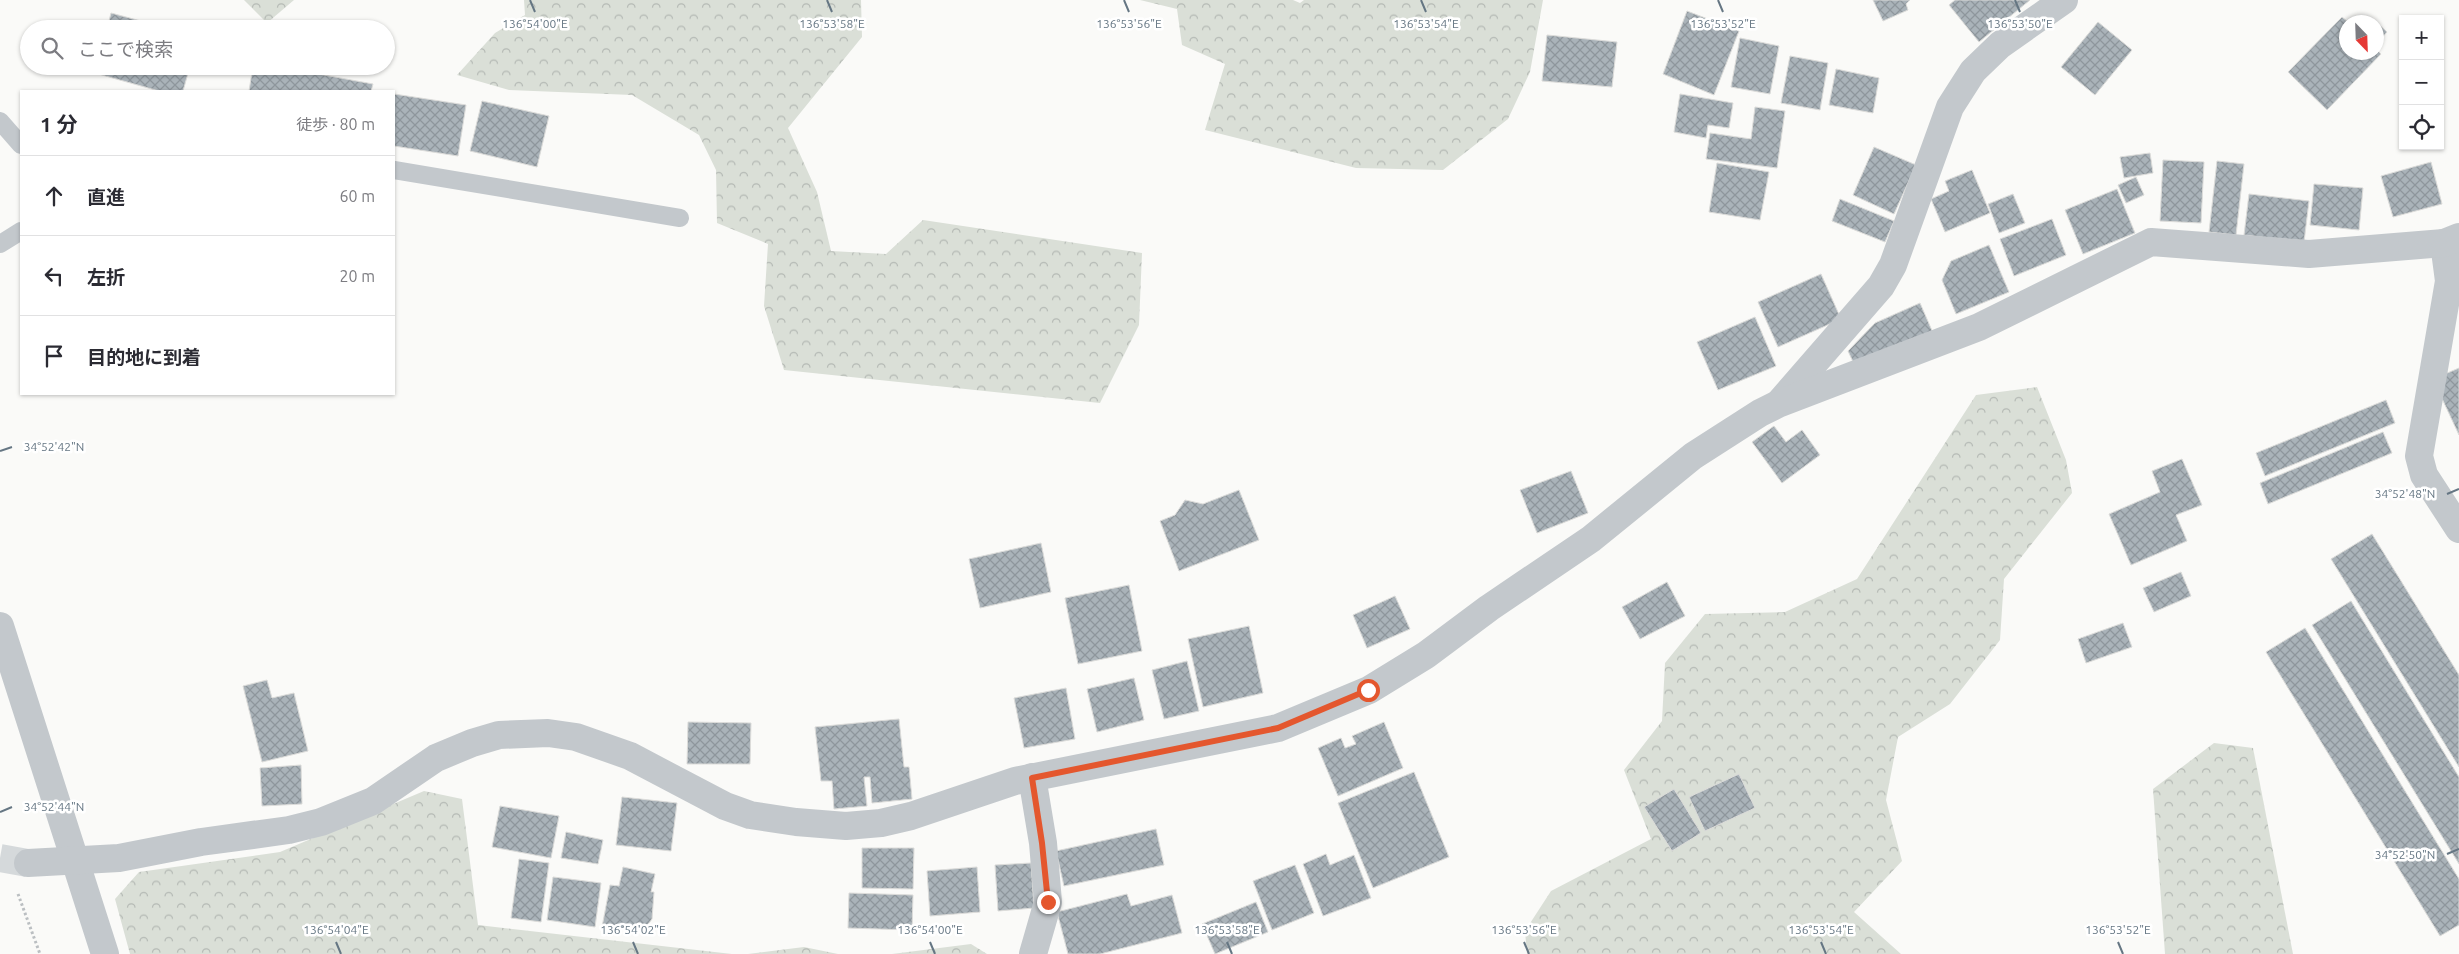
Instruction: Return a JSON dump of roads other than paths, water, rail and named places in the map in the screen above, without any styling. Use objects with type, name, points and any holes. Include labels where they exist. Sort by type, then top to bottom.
[{"type":"street","points":[[1778,404],[1881,286],[1893,265],[1950,107],[1973,71],[2000,46],[2064,0]]},
{"type":"street","points":[[28,862],[119,858],[200,842],[289,830],[321,822],[373,801],[436,758],[472,742],[498,735],[548,733],[576,737],[630,756],[726,806],[750,815],[846,826],[872,824],[911,816],[1016,780],[1278,728],[1368,690],[1426,655],[1489,608],[1591,539],[1694,456],[1760,413],[1778,404],[1979,328],[2150,242],[2309,254],[2452,240],[2448,281],[2418,456],[2424,475],[2459,529]]},
{"type":"street","points":[[0,626],[105,954]]},
{"type":"street","points":[[1032,778],[1042,843],[1048,902],[1033,954]]},
{"type":"lane","points":[[0,121],[20,143]]},
{"type":"lane","points":[[395,170],[680,218]]},
{"type":"lane","points":[[0,244],[20,232]]},
{"type":"tunnel","points":[[0,858],[28,863]]}]
